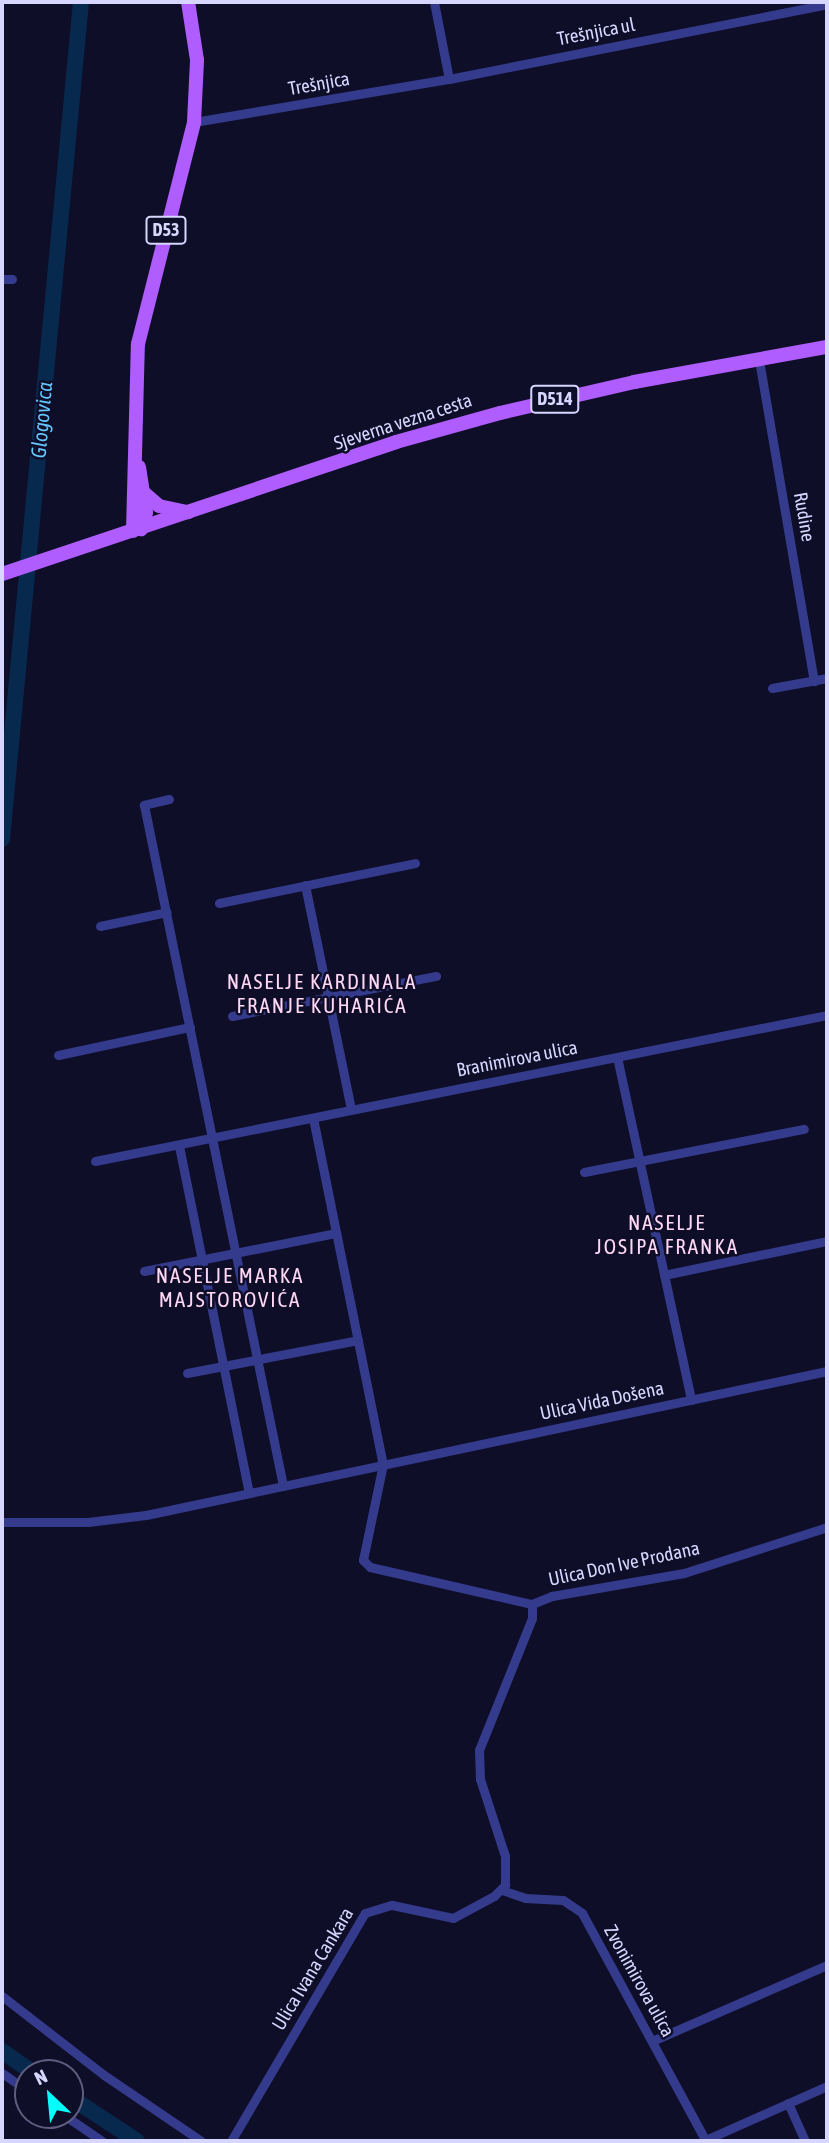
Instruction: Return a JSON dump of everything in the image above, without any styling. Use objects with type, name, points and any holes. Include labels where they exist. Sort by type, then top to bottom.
[{"type":"main road","name":"D53","points":[[137,530],[138,344],[194,122],[197,60],[188,2]]},
{"type":"main road","name":"Sjeverna vezna cesta","points":[[4,573],[396,442],[500,412],[634,382],[827,347]]},
{"type":"main road","name":"D53","points":[[136,459],[146,513],[137,530]]},
{"type":"main road","points":[[143,492],[164,509],[192,512]]},
{"type":"street","points":[[434,2],[449,79]]},
{"type":"street","name":"Trešnjica ul","points":[[537,61],[827,5]]},
{"type":"street","name":"Trešnjica","points":[[194,122],[449,79],[537,61]]},
{"type":"street","name":"Rudine","points":[[759,360],[814,681]]},
{"type":"street","points":[[772,688],[827,678]]},
{"type":"street","points":[[169,799],[144,805],[283,1486]]},
{"type":"street","points":[[219,903],[415,863]]},
{"type":"street","points":[[305,885],[351,1109]]},
{"type":"street","points":[[100,926],[167,912]]},
{"type":"street","points":[[232,1017],[436,976]]},
{"type":"street","name":"Branimirova ulica","points":[[94,1161],[827,1015]]},
{"type":"street","points":[[58,1055],[190,1027]]},
{"type":"street","points":[[617,1057],[691,1400]]},
{"type":"street","points":[[313,1118],[383,1464]]},
{"type":"street","points":[[584,1172],[804,1129]]},
{"type":"street","points":[[179,1146],[249,1493]]},
{"type":"street","points":[[144,1271],[336,1233]]},
{"type":"street","points":[[664,1275],[827,1241]]},
{"type":"street","points":[[187,1373],[257,1356],[358,1340]]},
{"type":"street","name":"Ulica Vida Došena","points":[[2,1522],[115,1520],[827,1371]]},
{"type":"street","name":"Ulica Don Ive Prodana","points":[[383,1464],[362,1550],[365,1564],[532,1604],[552,1595],[684,1573],[827,1527]]},
{"type":"street","points":[[502,1890],[507,1880],[505,1856],[480,1779],[479,1750],[532,1618],[532,1604]]},
{"type":"street","name":"Zvonimirova ulica","points":[[502,1890],[526,1898],[563,1900],[582,1913],[704,2141]]},
{"type":"street","name":"Ulica Ivana Cankara","points":[[231,2141],[365,1913],[391,1905],[453,1919],[502,1890]]},
{"type":"street","points":[[652,2041],[827,1965]]},
{"type":"street","points":[[2,1996],[104,2075],[201,2141]]},
{"type":"street","points":[[704,2141],[827,2086]]},
{"type":"street","points":[[788,2103],[804,2141]]},
{"type":"street","points":[[84,2129],[102,2141]]},
{"type":"waterway","name":"Glogovica","points":[[2,839],[81,2]]},
{"type":"waterway","name":"Glogovica","points":[[2,2051],[14,2059]]},
{"type":"waterway","name":"Glogovica","points":[[84,2106],[137,2141]]},
{"type":"district","name":"NASELJE KARDINALA FRANJE KUHARIĆA","points":[[322,993]]},
{"type":"district","name":"NASELJE JOSIPA FRANKA","points":[[667,1234]]},
{"type":"district","name":"NASELJE MARKA MAJSTOROVIĆA","points":[[230,1287]]}]
